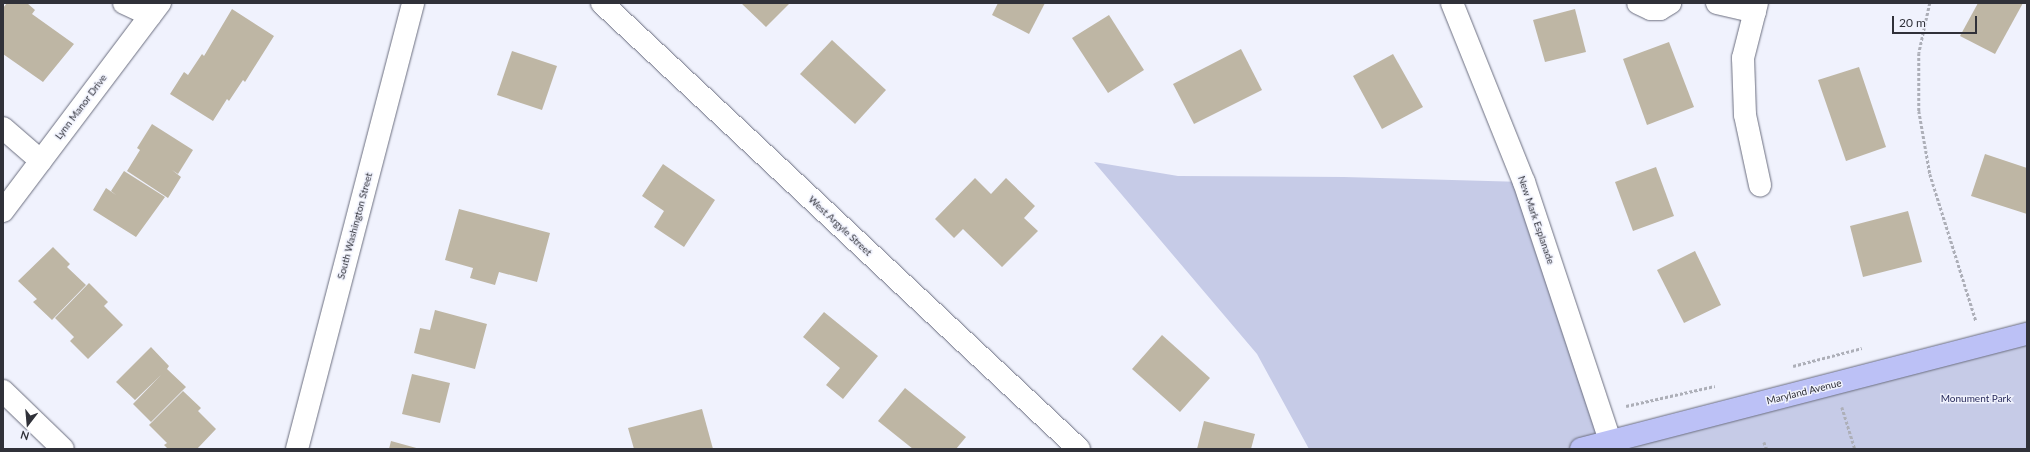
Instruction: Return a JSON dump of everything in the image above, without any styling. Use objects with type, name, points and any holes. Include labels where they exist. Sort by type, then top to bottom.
[{"type":"main road","name":"Maryland Avenue","points":[[1581,449],[2027,334]]},
{"type":"street","points":[[124,3],[155,9]]},
{"type":"street","name":"South Washington Street","points":[[297,449],[413,3]]},
{"type":"street","name":"West Argyle Street","points":[[602,3],[1076,446]]},
{"type":"street","name":"New Mark Esplanade","points":[[1452,3],[1524,182],[1610,441]]},
{"type":"street","points":[[1638,3],[1652,9],[1660,9],[1670,3]]},
{"type":"street","points":[[1717,3],[1756,7],[1744,58],[1744,108],[1760,185]]},
{"type":"street","name":"Lynn Manor Drive","points":[[3,211],[155,9]]},
{"type":"street","points":[[3,128],[41,161]]},
{"type":"street","points":[[3,391],[63,449]]},
{"type":"path","points":[[1930,3],[1919,53],[1919,111],[1930,174],[1976,320]]},
{"type":"path","points":[[1834,384],[1855,449]]},
{"type":"path","points":[[1601,412],[1718,385]]},
{"type":"path","points":[[1764,442],[1767,449]]},
{"type":"green space","name":"Monument Park","points":[[1094,162],[1178,176],[1344,177],[1524,182],[1610,441],[2027,334],[2027,449],[1309,449],[1257,354]]},
{"type":"building","points":[[7,3],[27,3],[35,10],[32,14],[74,44],[43,82],[3,54],[3,8]]},
{"type":"building","points":[[741,3],[790,3],[766,27]]},
{"type":"building","points":[[998,3],[1045,3],[1029,34],[992,15]]},
{"type":"building","points":[[1978,3],[2023,3],[1995,54],[1960,36]]},
{"type":"building","points":[[232,9],[274,36],[245,82],[243,80],[229,101],[227,99],[213,121],[170,94],[184,72],[188,75],[202,54],[204,56]]},
{"type":"building","points":[[1575,9],[1586,52],[1545,62],[1533,20]]},
{"type":"building","points":[[1109,15],[1144,70],[1108,93],[1072,38]]},
{"type":"building","points":[[832,40],[886,90],[855,124],[800,74]]},
{"type":"building","points":[[1669,42],[1694,107],[1647,125],[1623,59]]},
{"type":"building","points":[[1241,49],[1262,90],[1194,124],[1173,84]]},
{"type":"building","points":[[512,51],[557,66],[542,110],[497,95]]},
{"type":"building","points":[[1393,54],[1423,107],[1382,129],[1353,76]]},
{"type":"building","points":[[1859,67],[1886,147],[1846,161],[1818,80]]},
{"type":"building","points":[[152,124],[193,150],[178,174],[172,170],[181,177],[168,198],[127,171],[140,150],[137,148]]},
{"type":"building","points":[[1985,154],[2027,168],[2027,214],[1971,196]]},
{"type":"building","points":[[663,164],[715,200],[684,247],[654,227],[664,211],[642,196]]},
{"type":"building","points":[[1656,167],[1674,216],[1633,231],[1615,182]]},
{"type":"building","points":[[124,171],[165,197],[136,237],[93,210],[106,188],[116,195],[111,191]]},
{"type":"building","points":[[975,178],[991,194],[1006,178],[1035,206],[1024,218],[1038,231],[1002,267],[963,229],[954,238],[935,219]]},
{"type":"building","points":[[459,209],[550,233],[537,282],[499,272],[495,285],[470,278],[473,268],[445,260]]},
{"type":"building","points":[[1908,211],[1922,262],[1863,277],[1850,226]]},
{"type":"building","points":[[53,247],[70,264],[67,267],[86,285],[52,320],[33,302],[37,299],[18,281]]},
{"type":"building","points":[[1695,251],[1721,305],[1684,323],[1657,270]]},
{"type":"building","points":[[89,283],[108,302],[104,306],[123,325],[88,359],[70,341],[74,337],[55,318]]},
{"type":"building","points":[[435,310],[487,324],[475,369],[414,353],[420,328],[430,330]]},
{"type":"building","points":[[824,312],[878,356],[843,399],[826,385],[840,368],[803,337]]},
{"type":"building","points":[[1162,335],[1210,378],[1180,412],[1132,369]]},
{"type":"building","points":[[151,347],[169,366],[167,369],[186,387],[151,422],[133,404],[161,375],[135,400],[116,382]]},
{"type":"building","points":[[412,374],[450,383],[440,423],[402,414]]},
{"type":"building","points":[[905,388],[966,437],[956,449],[913,449],[878,421]]},
{"type":"building","points":[[183,391],[201,408],[198,411],[216,429],[197,449],[168,449],[164,445],[167,443],[149,425]]},
{"type":"building","points":[[702,409],[713,449],[634,449],[628,428]]},
{"type":"building","points":[[1204,421],[1255,434],[1251,449],[1197,449]]},
{"type":"building","points":[[391,441],[420,449],[389,449]]}]
